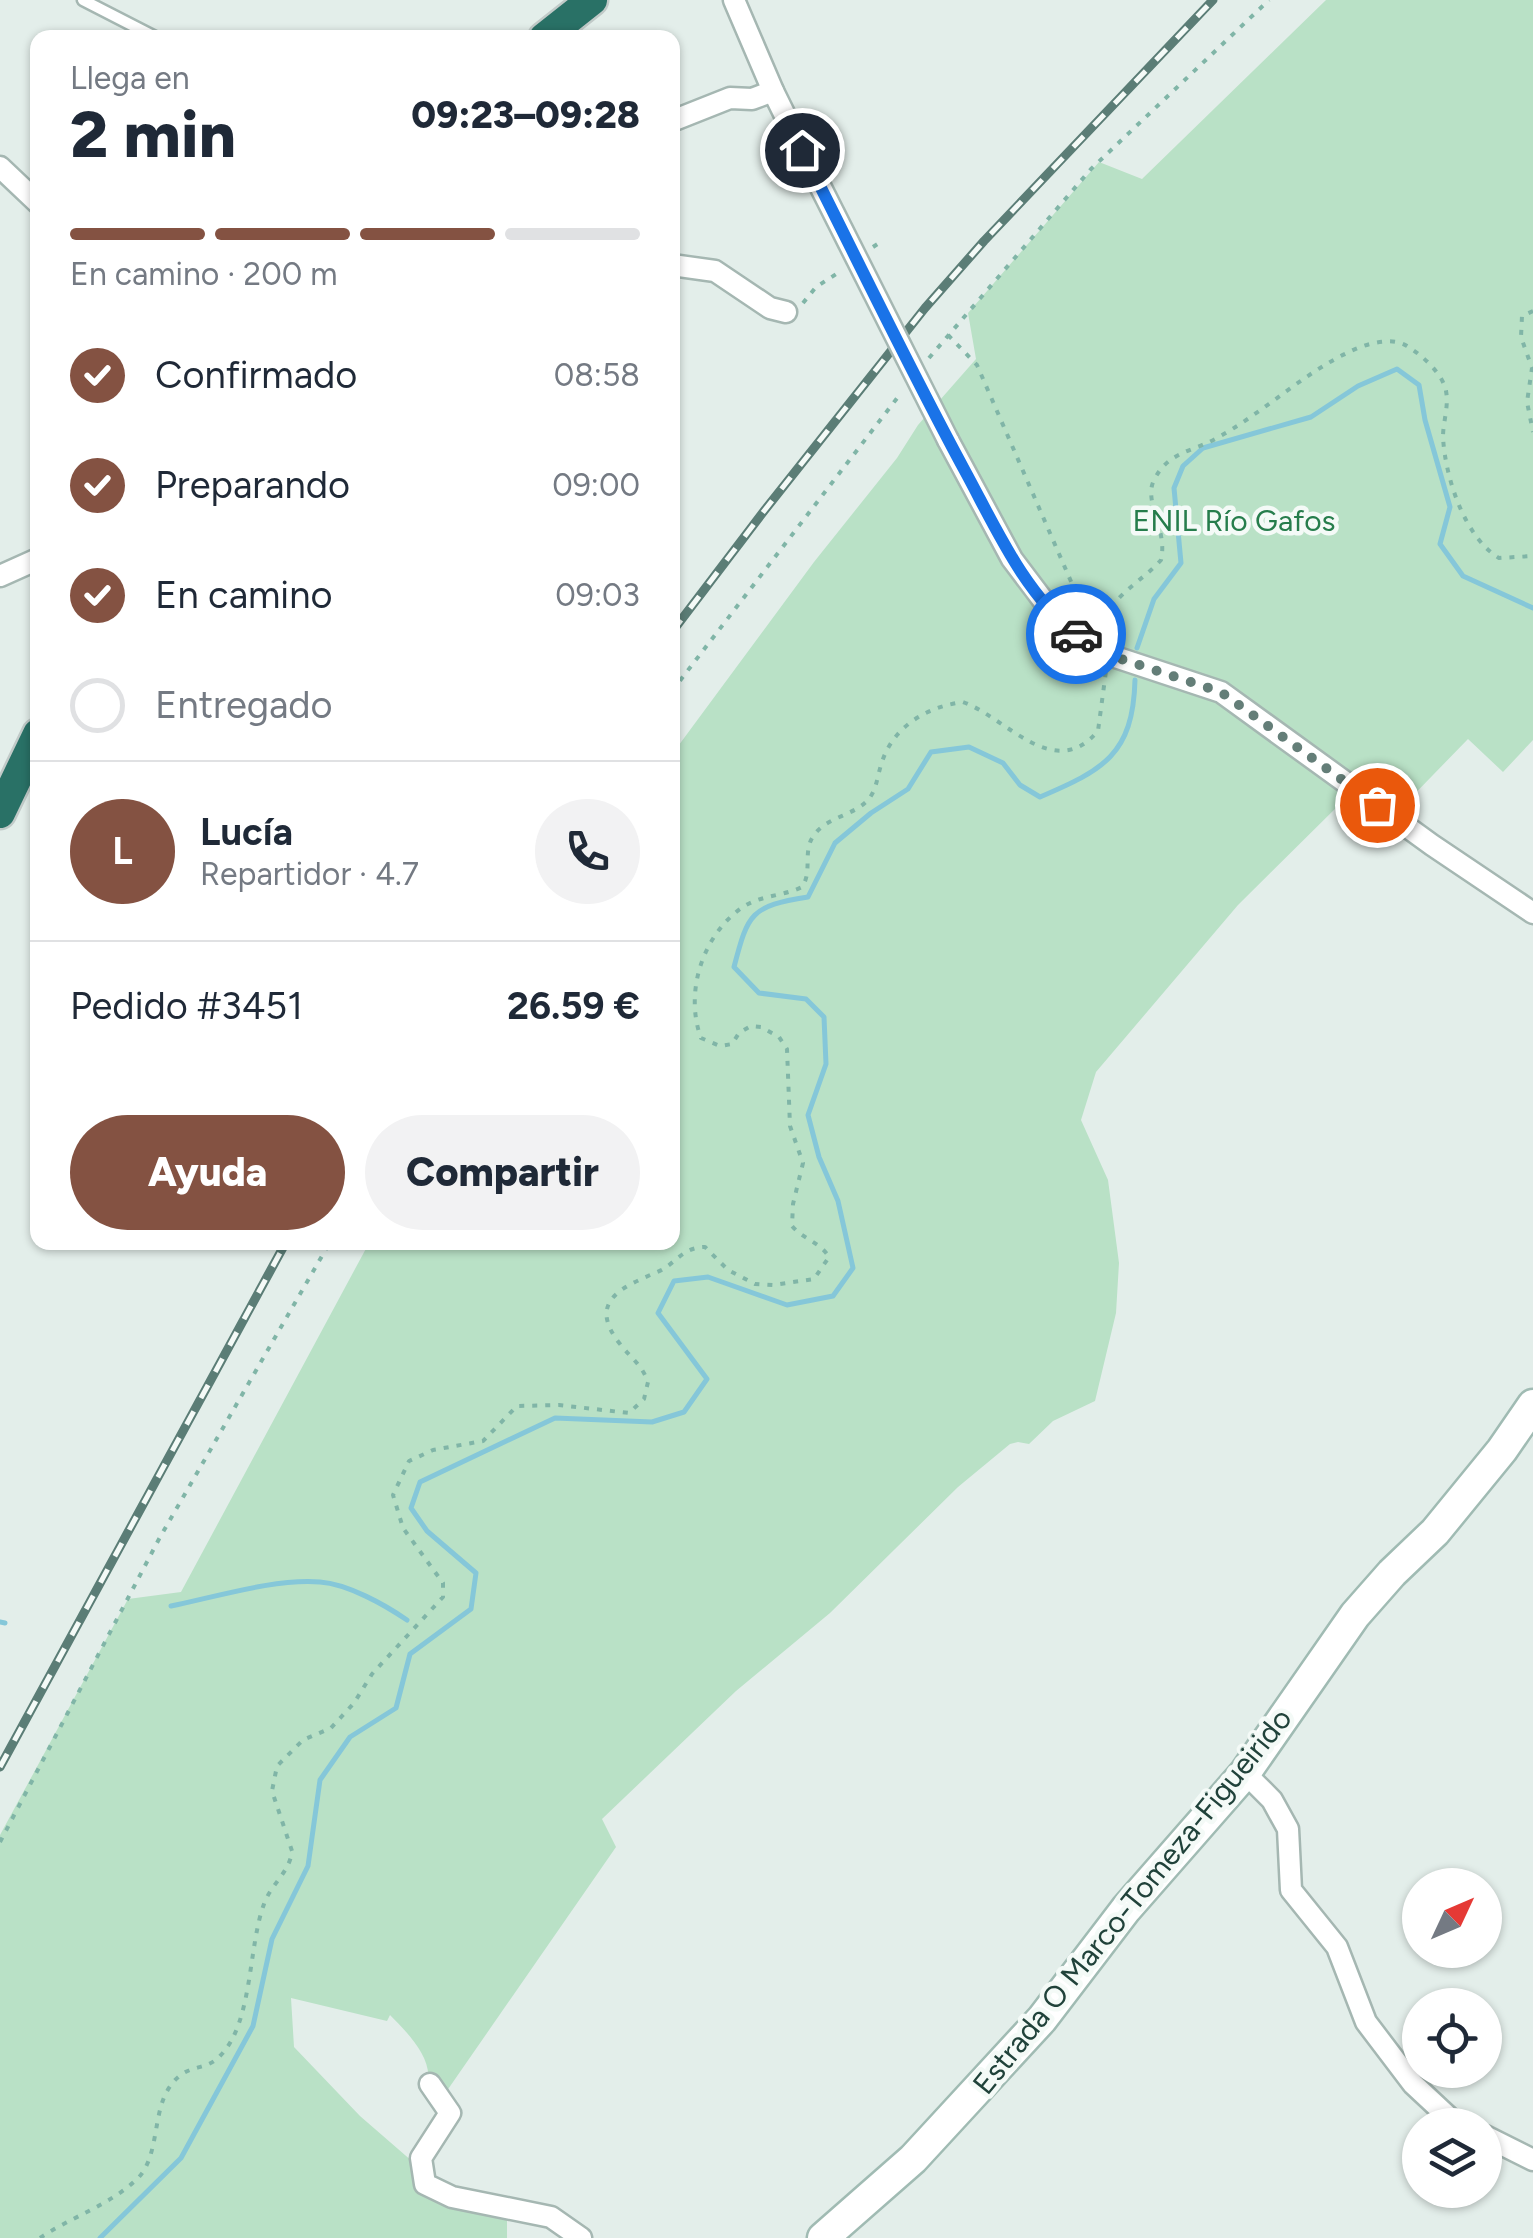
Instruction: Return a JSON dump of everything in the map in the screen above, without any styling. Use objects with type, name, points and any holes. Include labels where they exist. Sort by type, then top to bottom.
[{"type":"highway","points":[[534,30],[570,0]]},
{"type":"highway","points":[[554,30],[592,0]]},
{"type":"highway","points":[[0,813],[30,751]]},
{"type":"street","points":[[734,0],[773,92],[948,440],[1012,559],[1058,620],[1101,652],[1221,692],[1432,846],[1533,913]]},
{"type":"street","points":[[680,118],[730,98],[752,99],[773,92]]},
{"type":"street","points":[[0,167],[30,195]]},
{"type":"street","points":[[680,266],[714,271],[770,308],[786,312]]},
{"type":"street","points":[[0,576],[30,563]]},
{"type":"street","name":"Estrada O Marco-Tomeza-Figueirido","points":[[823,2238],[913,2159],[1042,2019],[1126,1910],[1245,1773],[1355,1615],[1434,1532],[1502,1450],[1533,1405]]},
{"type":"street","points":[[1245,1773],[1272,1800],[1288,1829],[1292,1890],[1337,1947],[1366,2022],[1413,2084],[1439,2108]]},
{"type":"street","points":[[430,2084],[450,2113],[422,2158],[421,2173],[426,2184],[452,2197],[551,2217],[581,2238]]},
{"type":"street","points":[[1502,2144],[1533,2160]]},
{"type":"lane","points":[[83,0],[141,30]]},
{"type":"path","points":[[925,364],[1092,169],[1269,0]]},
{"type":"path","points":[[869,250],[882,240]]},
{"type":"path","points":[[786,312],[802,306],[816,287],[843,270]]},
{"type":"path","points":[[1533,311],[1522,316],[1520,326],[1532,368],[1527,402],[1533,432]]},
{"type":"path","points":[[948,335],[978,366],[1101,652]]},
{"type":"path","points":[[40,2238],[140,2177],[146,2167],[156,2116],[167,2092],[182,2074],[212,2062],[228,2046],[240,2017],[256,1929],[266,1899],[292,1860],[272,1790],[277,1766],[303,1740],[332,1728],[372,1674],[443,1597],[442,1583],[402,1528],[393,1495],[409,1461],[432,1450],[483,1441],[517,1406],[559,1405],[629,1412],[638,1408],[648,1382],[641,1366],[612,1333],[607,1317],[609,1306],[619,1289],[661,1271],[687,1250],[704,1247],[728,1270],[764,1285],[814,1280],[829,1257],[792,1226],[803,1163],[790,1126],[787,1049],[780,1037],[761,1026],[751,1026],[739,1033],[732,1044],[720,1046],[701,1038],[695,1009],[703,951],[744,906],[802,887],[812,837],[835,819],[860,808],[872,796],[882,760],[922,712],[963,702],[1019,736],[1058,753],[1070,752],[1098,731],[1104,700],[1101,652],[1105,616],[1161,560],[1164,536],[1150,499],[1152,483],[1171,457],[1215,439],[1347,352],[1386,341],[1403,343],[1419,354],[1446,389],[1444,437],[1448,468],[1469,524],[1483,545],[1499,558],[1533,556]]},
{"type":"path","points":[[680,680],[902,392]]},
{"type":"path","points":[[0,1842],[159,1540],[325,1250]]},
{"type":"green space","name":"ENIL Río Gafos","points":[[1326,0],[1533,0],[1533,740],[1503,772],[1468,739],[1397,812],[1361,793],[1346,798],[1238,905],[1096,1072],[1081,1120],[1108,1180],[1119,1263],[1116,1313],[1095,1401],[1053,1421],[1029,1444],[1010,1444],[958,1487],[830,1613],[736,1691],[602,1819],[616,1847],[444,2095],[428,2079],[416,2044],[390,2015],[387,2021],[291,1998],[294,2047],[360,2116],[413,2162],[415,2173],[507,2206],[507,2238],[0,2238],[0,1835],[128,1599],[181,1592],[365,1250],[680,1250],[680,744],[918,425],[976,359],[968,313],[1099,162],[1142,179]]},
{"type":"waterway","points":[[1137,648],[1154,599],[1181,563],[1174,488],[1183,466],[1203,448],[1311,417],[1358,386],[1397,369],[1419,385],[1450,507],[1440,544],[1463,576],[1533,608]]},
{"type":"waterway","points":[[100,2238],[181,2158],[253,2026],[272,1939],[308,1866],[320,1780],[350,1737],[396,1708],[410,1654],[471,1609],[476,1573],[427,1531],[411,1508],[420,1482],[555,1418],[652,1422],[684,1412],[707,1379],[658,1313],[674,1281],[708,1277],[787,1305],[833,1296],[853,1268],[838,1201],[819,1157],[808,1115],[826,1064],[824,1017],[806,999],[759,993],[734,967],[749,923],[774,904],[808,897],[835,843],[908,789],[931,752],[969,747],[1003,763],[1020,785],[1040,797],[1097,768],[1121,743],[1133,705],[1135,680]]},
{"type":"waterway","points":[[171,1606],[266,1585],[320,1582],[354,1591],[407,1620]]},
{"type":"waterway","points":[[0,1622],[5,1623]]},
{"type":"railway","points":[[680,621],[925,308],[1213,0]]},
{"type":"railway","points":[[0,1767],[282,1250]]},
{"type":"way so far","points":[[1076,634],[1094,650],[1221,692],[1377,805]]},
{"type":"route","points":[[802,150],[1012,559],[1058,620],[1076,634]]}]
